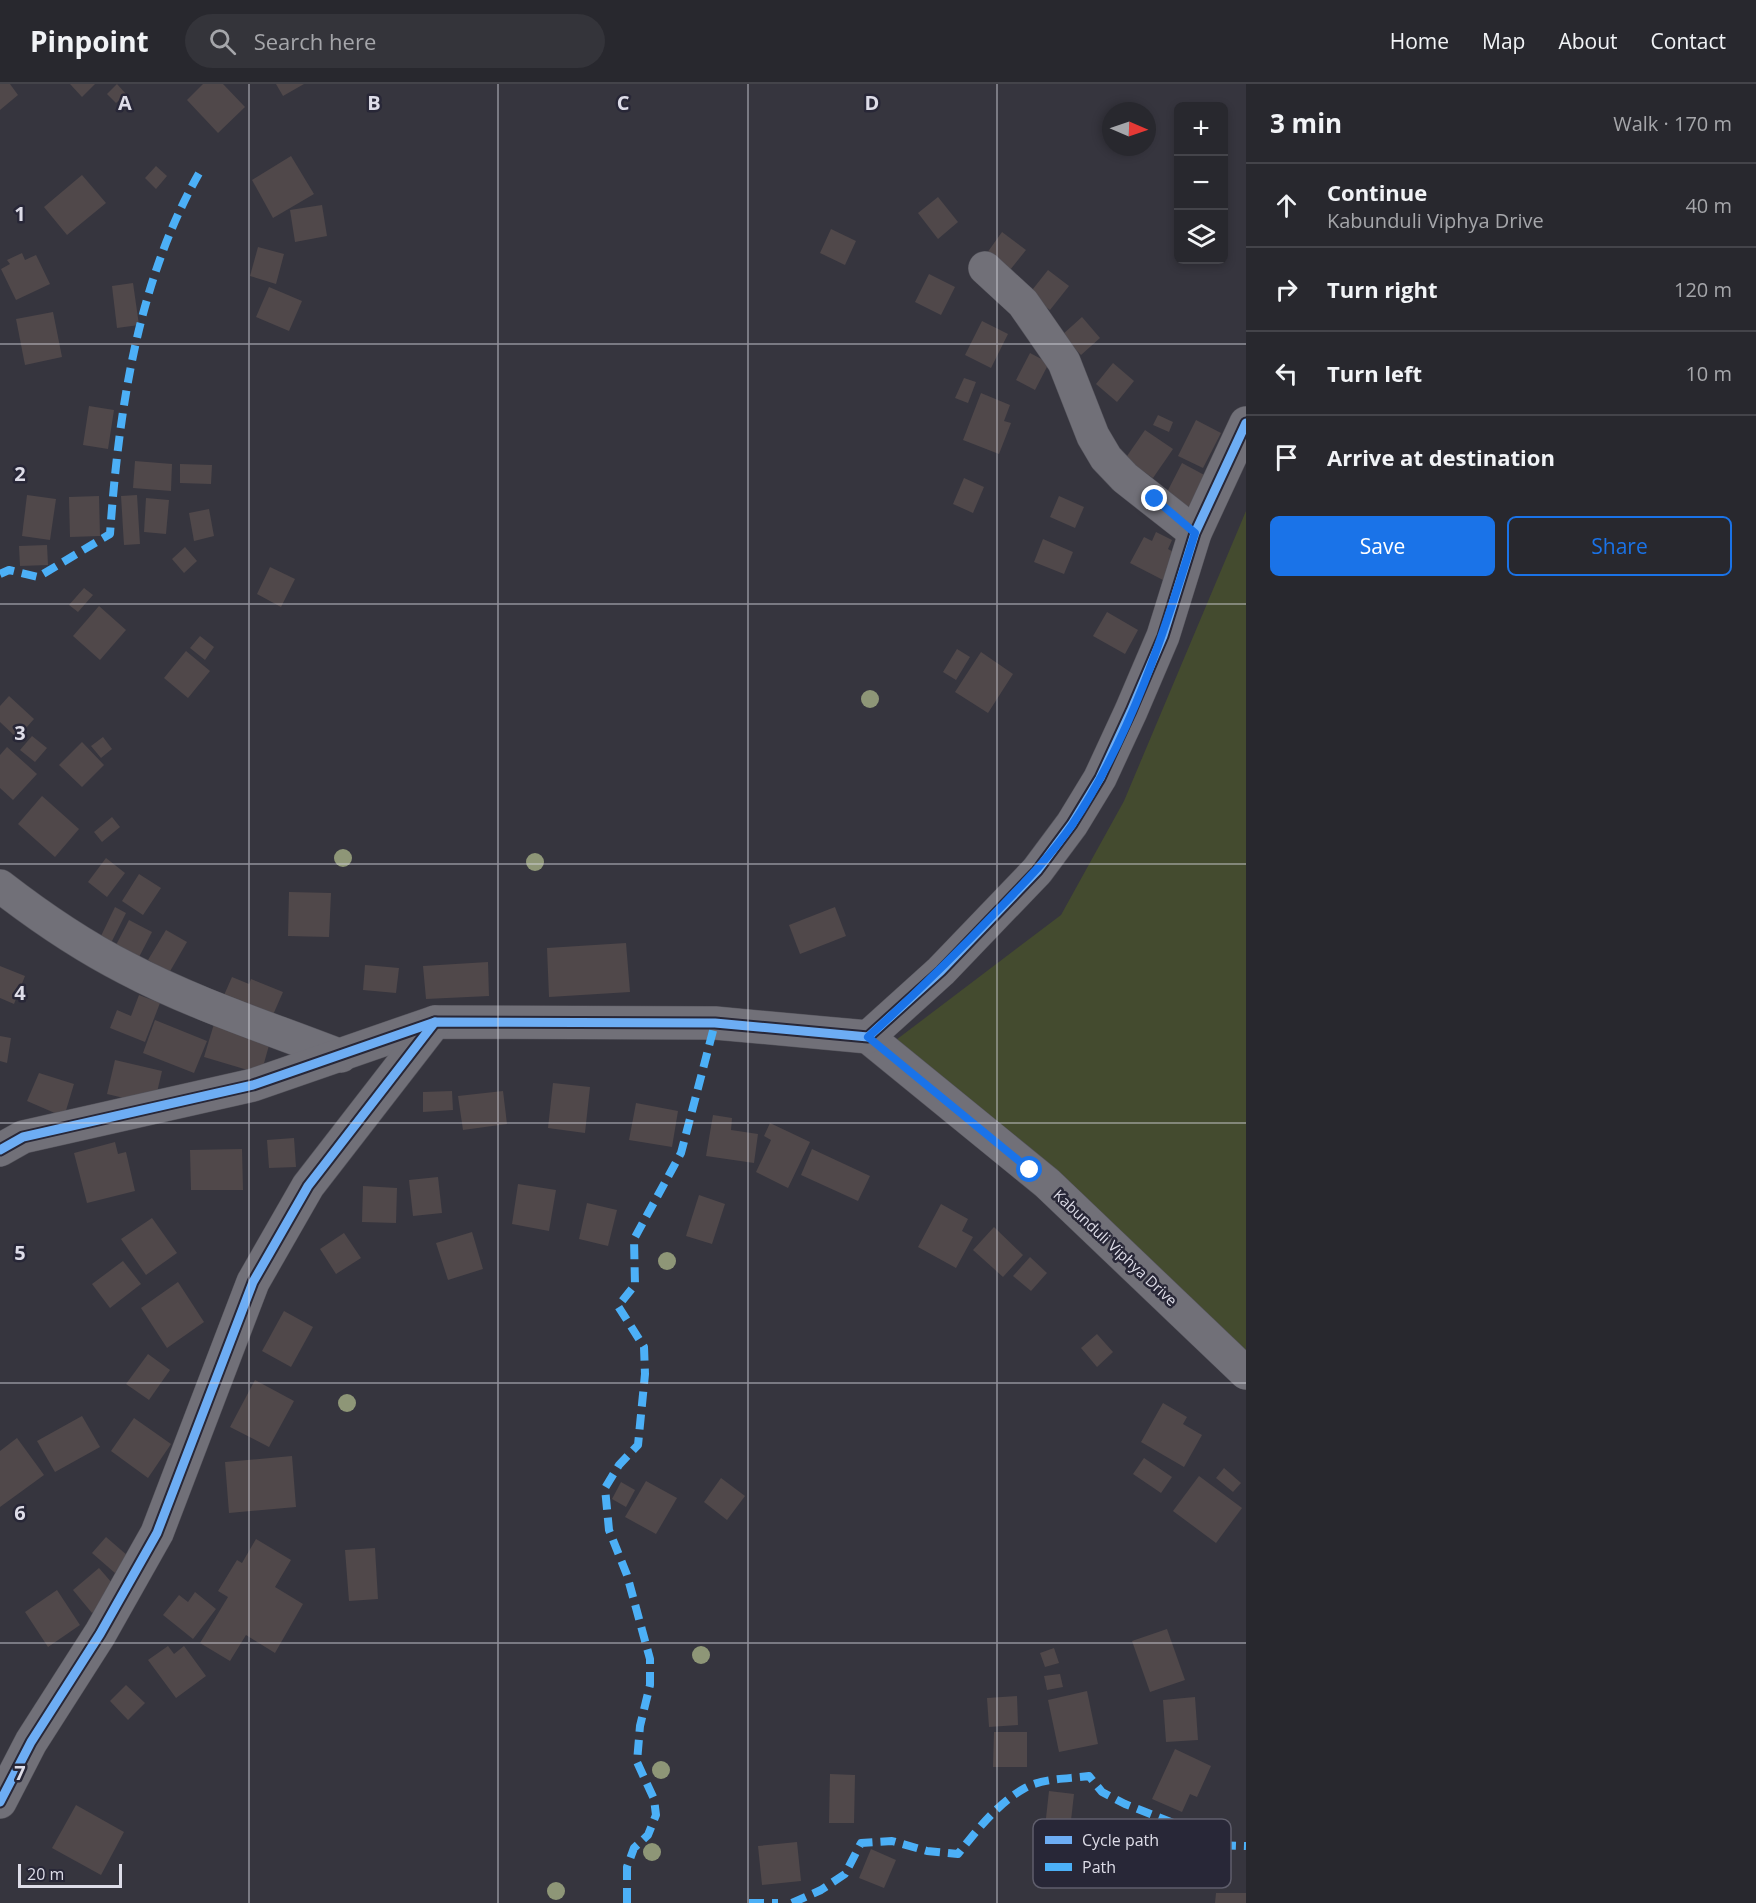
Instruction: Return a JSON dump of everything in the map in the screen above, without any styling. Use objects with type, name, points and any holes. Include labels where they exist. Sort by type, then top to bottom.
[{"type":"street","points":[[985,268],[1023,303],[1064,362],[1093,436],[1106,458],[1125,478],[1195,533]]},
{"type":"street","points":[[0,1150],[23,1137],[253,1085],[435,1022],[715,1023],[868,1037],[941,971],[1037,871],[1072,824],[1100,778],[1131,711],[1162,636],[1195,533],[1246,423]]},
{"type":"street","points":[[0,886],[38,915],[127,969],[198,1000],[341,1056]]},
{"type":"street","points":[[0,1802],[31,1742],[100,1634],[157,1533],[253,1282],[308,1186],[435,1022]]},
{"type":"street","name":"Kabunduli Viphya Drive","points":[[868,1037],[1047,1183],[1246,1373]]},
{"type":"green space","points":[[1246,511],[1246,1386],[892,1043],[1061,915],[1124,801]]},
{"type":"building","points":[[0,84],[10,84],[18,95],[0,110]]},
{"type":"building","points":[[70,84],[95,84],[82,97]]},
{"type":"building","points":[[117,84],[126,94],[116,103],[107,94]]},
{"type":"building","points":[[203,84],[223,84],[245,107],[218,133],[187,100]]},
{"type":"building","points":[[276,84],[304,84],[283,96]]},
{"type":"building","points":[[291,156],[314,194],[273,218],[252,180]]},
{"type":"building","points":[[156,166],[167,176],[156,189],[145,178]]},
{"type":"building","points":[[82,175],[106,203],[67,235],[44,207]]},
{"type":"building","points":[[938,197],[958,222],[938,239],[918,213]]},
{"type":"building","points":[[322,205],[327,236],[295,242],[290,210]]},
{"type":"building","points":[[831,229],[856,241],[845,265],[820,253]]},
{"type":"building","points":[[1002,232],[1026,250],[1010,270],[987,253]]},
{"type":"building","points":[[258,247],[284,254],[276,284],[250,276]]},
{"type":"building","points":[[22,253],[25,260],[36,255],[50,284],[16,300],[1,269],[10,264],[7,260]]},
{"type":"building","points":[[1048,270],[1069,286],[1050,310],[1029,294]]},
{"type":"building","points":[[929,274],[955,287],[941,315],[915,302]]},
{"type":"building","points":[[133,283],[139,325],[117,328],[112,286]]},
{"type":"building","points":[[269,287],[302,301],[289,331],[256,317]]},
{"type":"building","points":[[53,312],[62,357],[25,365],[16,319]]},
{"type":"building","points":[[1082,317],[1100,338],[1081,355],[1062,335]]},
{"type":"building","points":[[982,321],[1008,334],[991,368],[965,355]]},
{"type":"building","points":[[1030,353],[1049,363],[1035,390],[1016,380]]},
{"type":"building","points":[[1113,363],[1134,381],[1117,402],[1096,384]]},
{"type":"building","points":[[964,378],[976,382],[968,403],[955,398]]},
{"type":"building","points":[[981,393],[1010,405],[1004,421],[1011,423],[999,454],[963,440]]},
{"type":"building","points":[[89,406],[114,410],[108,449],[83,445]]},
{"type":"building","points":[[1158,415],[1173,422],[1169,432],[1153,425]]},
{"type":"building","points":[[1196,420],[1221,433],[1203,468],[1178,456]]},
{"type":"building","points":[[1145,430],[1173,449],[1153,478],[1125,459]]},
{"type":"building","points":[[135,461],[172,464],[171,491],[133,488]]},
{"type":"building","points":[[1182,463],[1208,477],[1191,510],[1165,496]]},
{"type":"building","points":[[180,464],[212,465],[211,484],[180,483]]},
{"type":"building","points":[[964,478],[984,487],[973,513],[953,504]]},
{"type":"building","points":[[27,495],[56,499],[50,540],[22,536]]},
{"type":"building","points":[[137,495],[140,544],[124,545],[121,496]]},
{"type":"building","points":[[99,496],[100,536],[70,537],[69,497]]},
{"type":"building","points":[[1059,496],[1084,507],[1075,528],[1050,517]]},
{"type":"building","points":[[146,498],[169,500],[166,534],[144,532]]},
{"type":"building","points":[[209,509],[214,536],[194,541],[189,513]]},
{"type":"building","points":[[1156,532],[1172,540],[1168,549],[1177,554],[1163,580],[1130,563],[1144,537],[1152,541]]},
{"type":"building","points":[[1043,539],[1073,552],[1064,574],[1034,562]]},
{"type":"building","points":[[47,545],[48,565],[20,566],[19,546]]},
{"type":"building","points":[[185,547],[197,561],[184,573],[172,559]]},
{"type":"building","points":[[270,567],[295,579],[281,607],[257,594]]},
{"type":"building","points":[[84,588],[93,595],[78,612],[69,605]]},
{"type":"building","points":[[99,606],[126,630],[100,660],[73,636]]},
{"type":"building","points":[[1107,612],[1138,630],[1125,654],[1093,636]]},
{"type":"building","points":[[200,636],[214,647],[205,660],[190,648]]},
{"type":"building","points":[[957,649],[970,657],[956,680],[943,672]]},
{"type":"building","points":[[186,651],[210,671],[188,698],[164,678]]},
{"type":"building","points":[[981,652],[1013,674],[988,713],[955,692]]},
{"type":"building","points":[[9,696],[34,719],[17,738],[0,722],[0,706]]},
{"type":"building","points":[[32,736],[47,748],[35,762],[20,750]]},
{"type":"building","points":[[103,737],[112,749],[101,758],[91,746]]},
{"type":"building","points":[[82,742],[104,765],[82,787],[59,765]]},
{"type":"building","points":[[7,747],[37,774],[13,800],[0,788],[0,755]]},
{"type":"building","points":[[42,796],[79,829],[55,857],[18,824]]},
{"type":"building","points":[[112,817],[120,827],[102,842],[94,832]]},
{"type":"building","points":[[106,858],[125,873],[107,897],[88,882]]},
{"type":"building","points":[[139,874],[161,888],[143,915],[122,901]]},
{"type":"building","points":[[289,892],[331,893],[329,937],[288,936]]},
{"type":"building","points":[[115,907],[126,913],[111,943],[100,938]]},
{"type":"building","points":[[835,907],[846,936],[800,954],[789,925]]},
{"type":"building","points":[[129,920],[152,932],[138,959],[115,947]]},
{"type":"building","points":[[166,930],[187,942],[169,973],[148,960]]},
{"type":"building","points":[[626,943],[630,992],[549,997],[547,948]]},
{"type":"building","points":[[488,962],[489,996],[426,999],[423,966]]},
{"type":"building","points":[[365,965],[399,968],[396,993],[363,990]]},
{"type":"building","points":[[0,966],[25,976],[14,1004],[0,998]]},
{"type":"building","points":[[232,977],[249,984],[251,979],[283,992],[269,1024],[221,1002]]},
{"type":"building","points":[[139,995],[160,1003],[145,1042],[110,1028],[117,1010],[131,1016]]},
{"type":"building","points":[[217,1014],[273,1031],[261,1074],[204,1057]]},
{"type":"building","points":[[155,1020],[207,1041],[194,1073],[143,1053]]},
{"type":"building","points":[[0,1036],[11,1038],[7,1063],[0,1061]]},
{"type":"building","points":[[115,1060],[162,1071],[154,1105],[107,1094]]},
{"type":"building","points":[[39,1073],[74,1084],[64,1117],[27,1101]]},
{"type":"building","points":[[553,1083],[590,1087],[585,1133],[548,1128]]},
{"type":"building","points":[[452,1091],[453,1110],[423,1112],[423,1092]]},
{"type":"building","points":[[503,1091],[507,1124],[463,1130],[458,1096]]},
{"type":"building","points":[[636,1103],[678,1111],[672,1147],[629,1140]]},
{"type":"building","points":[[713,1115],[732,1118],[731,1130],[758,1134],[754,1163],[706,1156]]},
{"type":"building","points":[[770,1123],[810,1142],[788,1188],[756,1172],[771,1140],[764,1136]]},
{"type":"building","points":[[294,1138],[296,1167],[269,1168],[267,1140]]},
{"type":"building","points":[[115,1142],[118,1154],[126,1152],[135,1191],[87,1203],[74,1153]]},
{"type":"building","points":[[242,1149],[243,1190],[191,1190],[190,1150]]},
{"type":"building","points":[[812,1149],[870,1176],[858,1201],[801,1175]]},
{"type":"building","points":[[438,1177],[442,1213],[413,1216],[409,1180]]},
{"type":"building","points":[[518,1184],[556,1190],[549,1231],[512,1224]]},
{"type":"building","points":[[363,1186],[397,1188],[396,1223],[362,1222]]},
{"type":"building","points":[[699,1195],[725,1204],[712,1244],[686,1236]]},
{"type":"building","points":[[587,1203],[617,1210],[608,1246],[579,1239]]},
{"type":"building","points":[[941,1204],[968,1219],[962,1231],[973,1237],[956,1268],[918,1247]]},
{"type":"building","points":[[152,1218],[177,1253],[146,1275],[121,1239]]},
{"type":"building","points":[[994,1227],[1023,1255],[1003,1277],[973,1250]]},
{"type":"building","points":[[472,1232],[483,1269],[448,1280],[436,1243]]},
{"type":"building","points":[[344,1233],[361,1258],[336,1274],[320,1249]]},
{"type":"building","points":[[1030,1257],[1047,1273],[1031,1291],[1013,1276]]},
{"type":"building","points":[[123,1261],[141,1284],[110,1308],[92,1284]]},
{"type":"building","points":[[178,1282],[204,1322],[167,1348],[141,1308]]},
{"type":"building","points":[[284,1311],[313,1327],[291,1367],[262,1351]]},
{"type":"building","points":[[1097,1334],[1113,1352],[1097,1367],[1081,1348]]},
{"type":"building","points":[[148,1354],[170,1370],[149,1400],[126,1384]]},
{"type":"building","points":[[255,1380],[294,1401],[269,1447],[230,1427]]},
{"type":"building","points":[[1163,1403],[1187,1417],[1183,1424],[1202,1435],[1184,1467],[1141,1442]]},
{"type":"building","points":[[82,1416],[100,1447],[55,1472],[37,1441]]},
{"type":"building","points":[[134,1418],[171,1444],[148,1478],[111,1451]]},
{"type":"building","points":[[17,1438],[44,1475],[0,1507],[0,1451]]},
{"type":"building","points":[[292,1456],[296,1507],[229,1513],[225,1462]]},
{"type":"building","points":[[1144,1458],[1172,1477],[1161,1493],[1133,1474]]},
{"type":"building","points":[[1224,1468],[1241,1483],[1233,1492],[1216,1478]]},
{"type":"building","points":[[1199,1476],[1242,1508],[1216,1543],[1173,1511]]},
{"type":"building","points":[[721,1478],[745,1496],[727,1520],[704,1502]]},
{"type":"building","points":[[646,1481],[677,1498],[656,1534],[625,1517]]},
{"type":"building","points":[[621,1482],[635,1490],[626,1507],[612,1499]]},
{"type":"building","points":[[106,1537],[128,1556],[115,1573],[92,1553]]},
{"type":"building","points":[[256,1539],[291,1560],[275,1587],[303,1604],[275,1653],[246,1635],[230,1661],[200,1643],[228,1597],[218,1591],[237,1560],[242,1563]]},
{"type":"building","points":[[375,1548],[378,1599],[349,1601],[345,1550]]},
{"type":"building","points":[[99,1568],[118,1590],[92,1613],[73,1590]]},
{"type":"building","points":[[57,1590],[80,1625],[48,1647],[25,1612]]},
{"type":"building","points":[[195,1592],[216,1609],[193,1639],[163,1615],[179,1595],[188,1602]]},
{"type":"building","points":[[1167,1629],[1185,1680],[1150,1692],[1132,1641]]},
{"type":"building","points":[[168,1646],[174,1654],[184,1646],[206,1676],[176,1698],[148,1660]]},
{"type":"building","points":[[1054,1648],[1059,1663],[1045,1667],[1040,1653]]},
{"type":"building","points":[[1060,1674],[1063,1687],[1047,1690],[1044,1676]]},
{"type":"building","points":[[126,1685],[145,1703],[128,1720],[110,1701]]},
{"type":"building","points":[[1087,1691],[1098,1744],[1059,1752],[1048,1700]]},
{"type":"building","points":[[1017,1696],[1018,1725],[989,1727],[987,1698]]},
{"type":"building","points":[[1195,1697],[1198,1740],[1166,1742],[1163,1700]]},
{"type":"building","points":[[994,1732],[1027,1732],[1027,1767],[993,1767]]},
{"type":"building","points":[[1175,1749],[1211,1766],[1197,1797],[1190,1794],[1182,1812],[1152,1799]]},
{"type":"building","points":[[830,1774],[855,1775],[854,1823],[829,1823]]},
{"type":"building","points":[[1049,1791],[1074,1794],[1071,1819],[1046,1819]]},
{"type":"building","points":[[76,1805],[124,1832],[101,1875],[52,1848]]},
{"type":"building","points":[[797,1842],[801,1881],[762,1885],[758,1846]]},
{"type":"building","points":[[871,1849],[896,1860],[884,1888],[859,1878]]},
{"type":"building","points":[[1216,1893],[1246,1893],[1246,1903],[1215,1903]]},
{"type":"marked path","points":[[0,574],[9,570],[38,577],[110,534],[119,439],[135,345],[162,254],[180,210],[202,168]]},
{"type":"marked path","points":[[627,1903],[627,1867],[634,1848],[648,1835],[656,1815],[654,1799],[637,1762],[640,1726],[650,1685],[650,1659],[627,1575],[609,1530],[605,1488],[619,1465],[638,1445],[645,1374],[644,1347],[618,1306],[635,1285],[634,1239],[681,1153],[715,1023]]},
{"type":"marked path","points":[[792,1903],[821,1890],[845,1874],[861,1843],[892,1841],[927,1851],[958,1854],[980,1827],[1006,1801],[1025,1788],[1040,1782],[1089,1776],[1102,1792],[1163,1819]]},
{"type":"marked path","points":[[1231,1846],[1246,1846]]},
{"type":"marked path","points":[[749,1903],[778,1903]]},
{"type":"cycle path","points":[[0,1150],[23,1137],[253,1085],[435,1022],[715,1023],[868,1037],[941,971],[1037,871],[1072,824],[1100,778],[1131,711],[1163,636],[1195,533],[1246,423]]},
{"type":"cycle path","points":[[0,1802],[31,1742],[100,1634],[157,1533],[253,1282],[308,1186],[435,1022]]},
{"type":"route","points":[[1030,1170],[993,1137],[960,1113],[868,1037],[941,971],[1037,871],[1072,824],[1100,778],[1162,636],[1195,533],[1155,499]]}]
